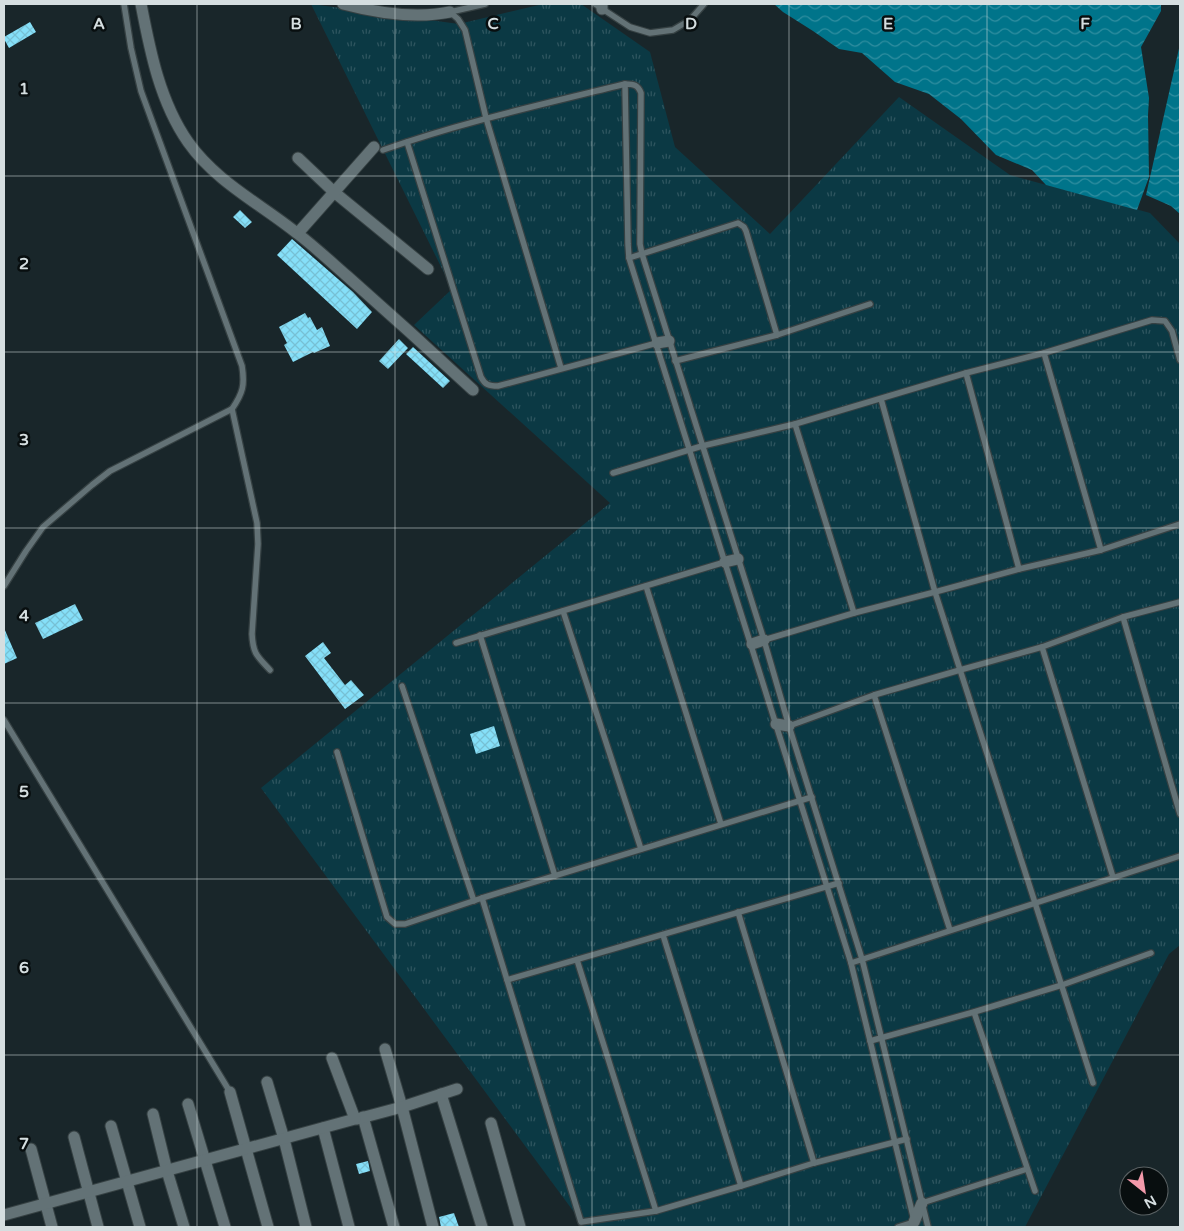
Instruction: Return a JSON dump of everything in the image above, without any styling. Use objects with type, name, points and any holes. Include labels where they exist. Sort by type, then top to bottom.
[{"type":"street","points":[[141,4],[152,55],[163,93],[176,123],[189,143],[225,181],[298,233],[393,316],[473,390]]},
{"type":"street","points":[[343,4],[366,10],[432,16],[450,12]]},
{"type":"street","points":[[298,233],[334,192],[378,148]]},
{"type":"street","points":[[298,158],[334,192],[428,269]]},
{"type":"street","points":[[657,343],[669,341]]},
{"type":"street","points":[[725,562],[738,559]]},
{"type":"street","points":[[752,644],[764,640]]},
{"type":"street","points":[[776,724],[789,726]]},
{"type":"street","points":[[385,1049],[402,1106],[433,1227]]},
{"type":"street","points":[[332,1058],[359,1118],[394,1227]]},
{"type":"street","points":[[266,1082],[284,1139],[306,1227]]},
{"type":"street","points":[[4,1214],[284,1139],[457,1089]]},
{"type":"street","points":[[230,1092],[268,1227]]},
{"type":"street","points":[[441,1094],[482,1227]]},
{"type":"street","points":[[188,1104],[225,1227]]},
{"type":"street","points":[[153,1114],[166,1171],[184,1227]]},
{"type":"street","points":[[491,1123],[520,1227]]},
{"type":"street","points":[[111,1126],[140,1227]]},
{"type":"street","points":[[323,1128],[349,1227]]},
{"type":"street","points":[[74,1137],[98,1227]]},
{"type":"street","points":[[31,1149],[52,1227]]},
{"type":"street","points":[[915,1225],[922,1203]]},
{"type":"lane","points":[[4,586],[44,527],[92,485],[110,472],[232,409],[240,398],[244,381],[242,366],[141,91],[131,48],[124,4]]},
{"type":"lane","points":[[450,12],[485,4]]},
{"type":"lane","points":[[600,5],[630,27],[650,33],[673,30],[690,20],[704,4]]},
{"type":"lane","points":[[450,12],[458,19],[465,30],[486,118],[561,368]]},
{"type":"lane","points":[[626,84],[628,244],[630,258],[851,963],[915,1225],[898,1227]]},
{"type":"lane","points":[[378,148],[407,142],[486,118],[626,84],[634,84],[639,88],[641,93],[640,244],[642,254],[862,959],[928,1227]]},
{"type":"lane","points":[[407,142],[481,377],[485,384],[498,386],[657,343]]},
{"type":"lane","points":[[630,258],[738,223],[746,231],[777,335]]},
{"type":"lane","points":[[676,361],[777,335],[870,304]]},
{"type":"lane","points":[[613,473],[702,446],[795,424],[1152,320],[1165,321],[1172,331],[1180,360]]},
{"type":"lane","points":[[1044,353],[1101,550]]},
{"type":"lane","points":[[966,373],[1019,569]]},
{"type":"lane","points":[[881,399],[935,592],[1093,1084]]},
{"type":"lane","points":[[232,409],[256,523],[258,544],[252,634],[253,646],[256,656],[270,670]]},
{"type":"lane","points":[[795,424],[854,613]]},
{"type":"lane","points":[[764,640],[854,613],[1019,569],[1101,550],[1180,524]]},
{"type":"lane","points":[[456,643],[725,562]]},
{"type":"lane","points":[[646,586],[721,824]]},
{"type":"lane","points":[[789,726],[874,696],[1042,647],[1123,617],[1180,602]]},
{"type":"lane","points":[[563,611],[641,849]]},
{"type":"lane","points":[[1123,617],[1180,814]]},
{"type":"lane","points":[[480,636],[555,876]]},
{"type":"lane","points":[[1042,647],[1113,877]]},
{"type":"lane","points":[[402,686],[474,901]]},
{"type":"lane","points":[[874,696],[950,930]]},
{"type":"lane","points":[[4,720],[230,1092]]},
{"type":"lane","points":[[337,752],[387,917],[395,924],[405,924],[482,898],[812,797]]},
{"type":"lane","points":[[851,963],[1180,856]]},
{"type":"lane","points":[[507,980],[839,883]]},
{"type":"lane","points":[[482,898],[582,1222],[656,1211],[814,1162],[906,1139]]},
{"type":"lane","points":[[738,912],[814,1162]]},
{"type":"lane","points":[[663,935],[741,1186]]},
{"type":"lane","points":[[870,1040],[974,1012],[1062,985],[1151,953]]},
{"type":"lane","points":[[576,960],[656,1211]]},
{"type":"lane","points":[[974,1012],[1034,1191]]},
{"type":"lane","points":[[922,1203],[1027,1169]]},
{"type":"green space","points":[[311,4],[459,24],[543,4],[581,4],[650,52],[675,147],[770,234],[899,97],[1010,175],[1150,213],[1180,244],[1180,945],[1169,954],[1025,1227],[585,1227],[261,788],[610,503],[414,325],[452,289]]},
{"type":"water","points":[[774,4],[1161,4],[1161,11],[1141,47],[1149,98],[1149,177],[1137,210],[1046,185],[1032,170],[996,155],[961,119],[929,94],[895,82],[862,53],[839,49]]},
{"type":"water","points":[[1180,44],[1180,214],[1171,206],[1146,195]]},
{"type":"building","points":[[30,22],[36,32],[9,48],[4,37]]},
{"type":"building","points":[[240,210],[252,222],[245,228],[233,217]]},
{"type":"building","points":[[292,239],[353,292],[372,312],[357,329],[277,255]]},
{"type":"building","points":[[305,313],[308,318],[310,317],[317,330],[322,327],[330,346],[293,362],[284,345],[287,343],[279,327]]},
{"type":"building","points":[[399,339],[408,348],[388,369],[379,361]]},
{"type":"building","points":[[413,347],[450,381],[443,388],[406,354]]},
{"type":"building","points":[[75,604],[83,620],[43,639],[35,623]]},
{"type":"building","points":[[4,628],[17,658],[4,664]]},
{"type":"building","points":[[323,642],[331,653],[324,658],[345,685],[351,680],[364,695],[345,709],[305,656]]},
{"type":"building","points":[[494,726],[500,746],[476,754],[470,734]]},
{"type":"building","points":[[368,1161],[370,1171],[359,1174],[356,1164]]},
{"type":"building","points":[[454,1213],[459,1227],[441,1227],[439,1217]]}]
